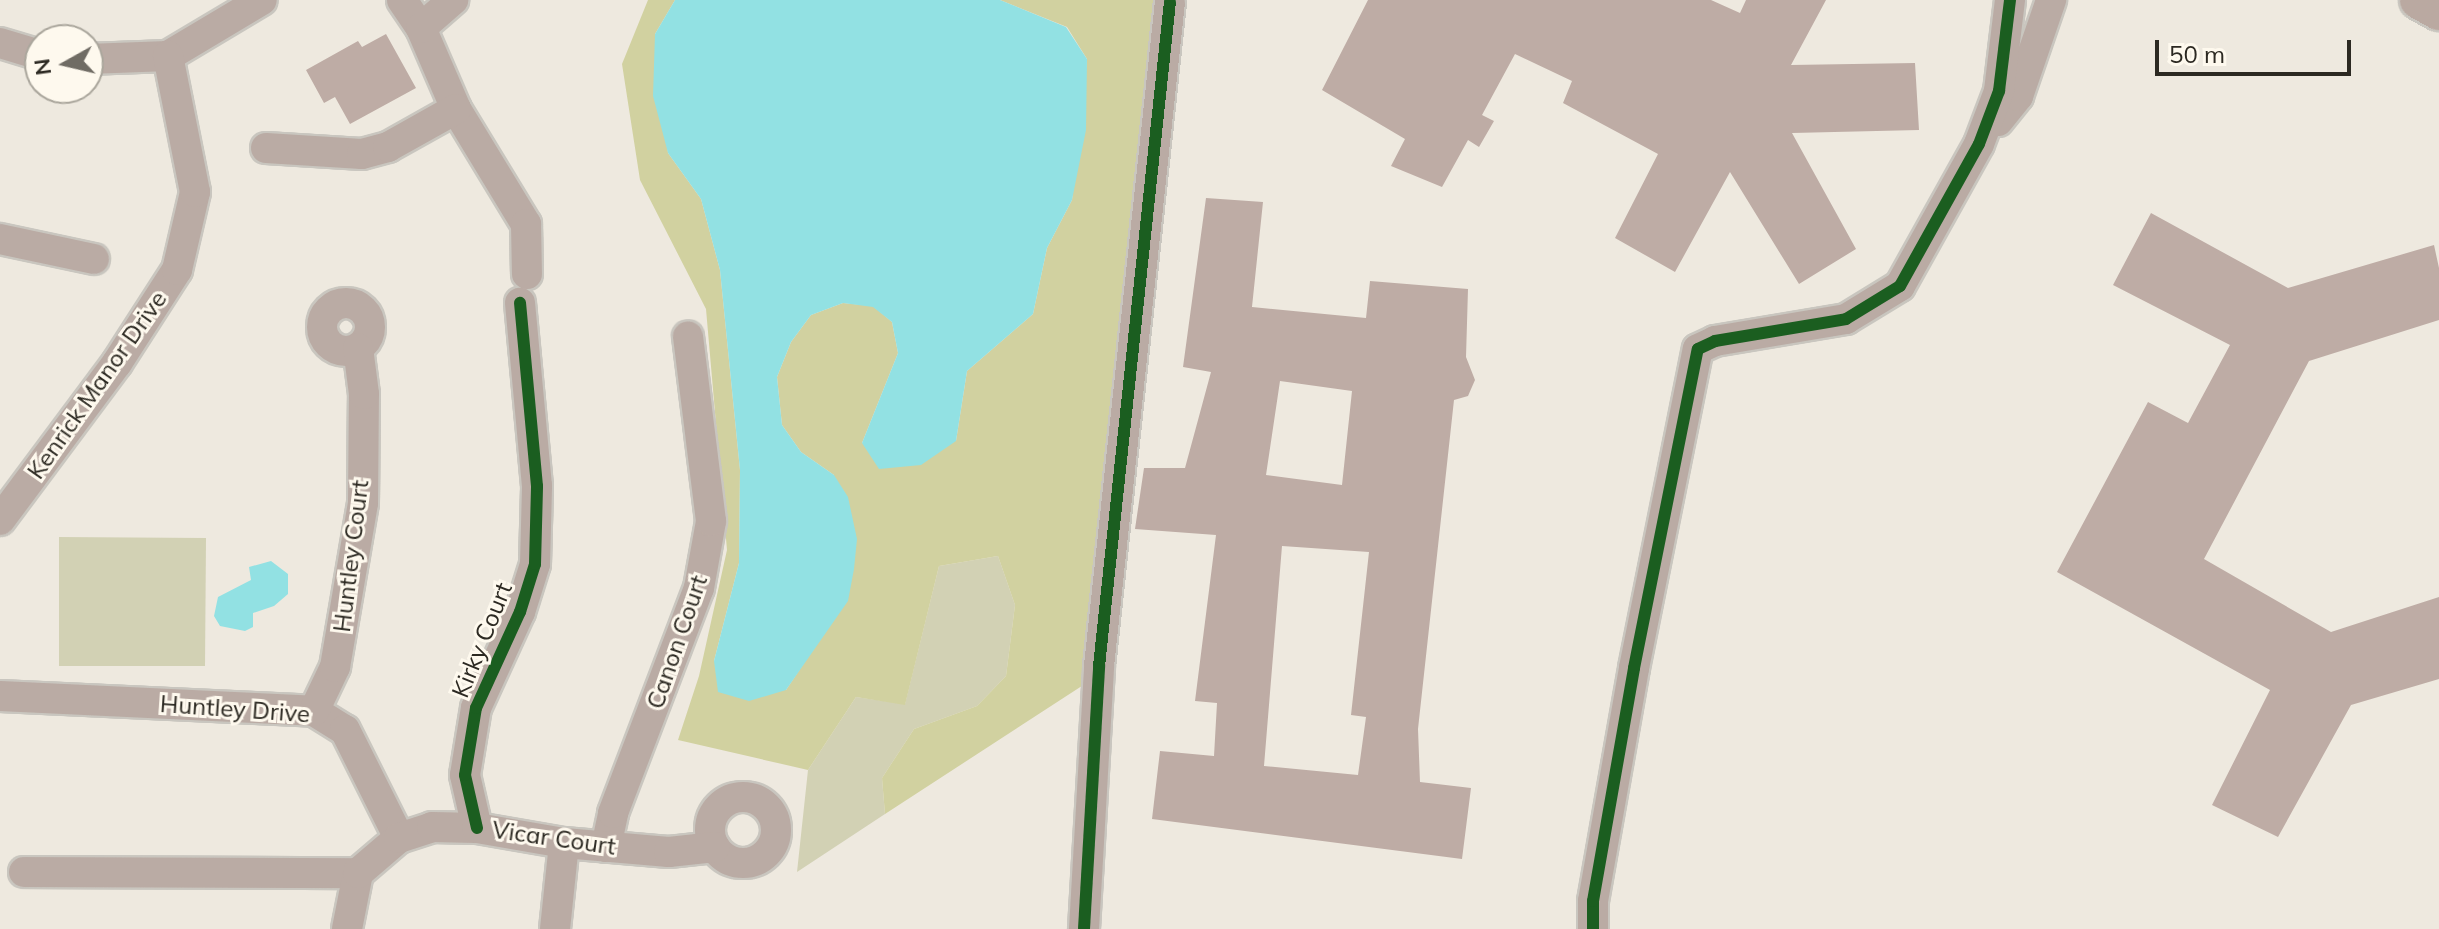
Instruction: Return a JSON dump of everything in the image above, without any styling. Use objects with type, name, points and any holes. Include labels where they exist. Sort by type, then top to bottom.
[{"type":"main road","points":[[2419,0],[2439,11]]},
{"type":"street","points":[[104,58],[168,56],[262,0]]},
{"type":"street","points":[[402,0],[421,28],[456,109],[526,224],[527,274]]},
{"type":"street","points":[[421,28],[453,0]]},
{"type":"street","points":[[1593,929],[1593,901],[1634,668],[1698,349],[1715,341],[1846,319],[1900,286],[1979,144],[1999,91],[2010,0]]},
{"type":"street","points":[[1979,144],[2018,96],[2051,0]]},
{"type":"street","points":[[1084,929],[1099,666],[1170,2]]},
{"type":"street","points":[[0,43],[24,50]]},
{"type":"street","name":"Kenrick Manor Drive","points":[[0,520],[117,363],[177,270],[195,192],[168,56]]},
{"type":"street","points":[[266,148],[362,154],[388,147],[456,109]]},
{"type":"street","points":[[0,239],[94,259]]},
{"type":"street","name":"Kirky Court","points":[[477,828],[465,775],[476,708],[520,612],[535,564],[537,486],[520,303]]},
{"type":"street","name":"Canon Court","points":[[606,847],[613,813],[699,588],[711,521],[688,336]]},
{"type":"street","name":"Huntley Court","points":[[314,711],[335,667],[363,503],[364,394],[358,348]]},
{"type":"street","name":"Huntley Drive","points":[[0,696],[314,711],[345,730],[399,838]]},
{"type":"street","name":"Vicar Court","points":[[358,873],[399,838],[432,827],[477,828],[564,843],[669,852],[715,847]]},
{"type":"street","points":[[555,929],[564,843]]},
{"type":"street","points":[[24,872],[358,873],[347,929]]},
{"type":"green space","points":[[648,0],[675,0],[655,34],[668,153],[701,199],[720,270],[740,470],[739,563],[714,661],[786,690],[812,651],[834,475],[801,452],[782,425],[777,377],[791,342],[811,315],[843,303],[873,306],[892,322],[898,353],[862,443],[956,441],[967,371],[1033,314],[1047,248],[1072,200],[1087,59],[1067,27],[1000,0],[1154,0],[1088,682],[885,814],[882,778],[914,729],[977,706],[1006,676],[1015,605],[998,556],[939,566],[905,705],[856,697],[808,770],[678,740],[699,676],[727,550],[706,309],[640,180],[622,64]]},
{"type":"green space","points":[[59,537],[206,538],[205,666],[59,666]]},
{"type":"green space","points":[[998,556],[1015,605],[1006,676],[977,706],[914,729],[882,778],[885,814],[797,872],[808,770],[856,697],[905,704],[939,566]]},
{"type":"water","points":[[675,0],[1000,0],[1066,27],[1087,59],[1086,130],[1072,200],[1047,248],[1033,314],[967,371],[956,441],[921,465],[879,469],[862,443],[898,353],[892,322],[873,307],[843,303],[811,315],[791,342],[777,377],[782,425],[801,452],[834,475],[848,497],[857,539],[854,569],[848,601],[786,690],[749,701],[718,692],[714,661],[739,563],[740,470],[720,270],[701,199],[668,153],[653,96],[655,34]]},
{"type":"water","points":[[271,561],[288,574],[288,594],[274,606],[253,613],[253,627],[245,631],[220,626],[214,616],[218,597],[251,580],[249,567]]},
{"type":"building","points":[[1368,0],[1711,0],[1740,13],[1746,0],[1826,0],[1791,65],[1915,63],[1919,130],[1792,133],[1856,249],[1799,284],[1730,172],[1675,272],[1615,238],[1658,154],[1563,103],[1572,81],[1515,54],[1482,115],[1494,121],[1479,147],[1468,140],[1442,187],[1391,166],[1405,139],[1322,90]]},
{"type":"building","points":[[386,34],[416,88],[350,124],[335,97],[324,103],[306,70],[358,41],[362,47]]},
{"type":"building","points":[[1206,198],[1263,202],[1252,307],[1366,318],[1370,281],[1468,289],[1466,357],[1475,380],[1468,396],[1454,400],[1418,729],[1420,782],[1471,788],[1462,859],[1152,819],[1160,751],[1214,756],[1217,703],[1195,701],[1216,535],[1135,529],[1144,468],[1185,468],[1211,372],[1183,367]],"holes":[[[1280,381],[1352,391],[1342,485],[1266,475]],[[1282,546],[1369,552],[1351,715],[1366,717],[1358,775],[1264,766]]]},
{"type":"building","points":[[2151,213],[2288,288],[2434,245],[2439,268],[2439,320],[2309,361],[2204,559],[2331,632],[2439,597],[2439,679],[2351,705],[2278,837],[2212,805],[2270,690],[2057,572],[2148,402],[2188,423],[2230,345],[2113,285]]},
{"type":"cycle path","points":[[1593,929],[1593,901],[1634,668],[1698,349],[1715,341],[1846,319],[1900,286],[1979,144],[1999,91],[2010,0]]},
{"type":"cycle path","points":[[1084,929],[1099,666],[1170,2]]},
{"type":"cycle path","points":[[477,828],[465,775],[476,708],[520,612],[535,564],[537,486],[520,303]]}]
